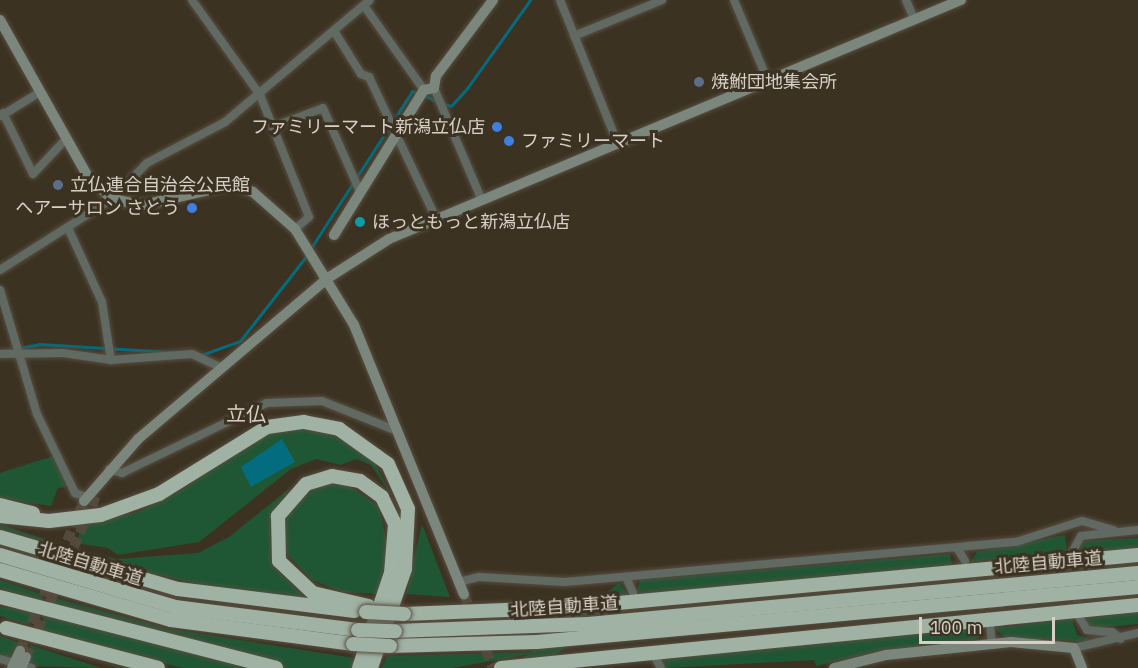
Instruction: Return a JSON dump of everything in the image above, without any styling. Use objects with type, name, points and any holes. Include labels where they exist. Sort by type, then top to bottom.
[{"type":"highway","points":[[0,516],[49,521],[101,515],[159,494],[267,427],[304,422],[350,434],[395,474],[410,522],[405,569],[371,668]]},
{"type":"highway","points":[[359,668],[392,573],[395,524],[382,497],[360,481],[332,476],[306,484],[278,516],[279,561],[314,593],[367,609]]},
{"type":"highway","points":[[0,504],[50,515],[101,515]]},
{"type":"highway","points":[[0,537],[178,589],[265,604],[405,611],[527,610],[1138,555]]},
{"type":"highway","name":"北陸自動車道","points":[[0,555],[175,606],[358,630],[395,632],[545,627],[1138,573]]},
{"type":"highway","name":"北陸自動車道","points":[[0,570],[171,620],[353,644],[390,646],[537,642],[1138,587]]},
{"type":"highway","points":[[0,597],[276,668]]},
{"type":"highway","points":[[501,668],[658,655],[1138,605]]},
{"type":"highway","points":[[3,627],[122,668]]},
{"type":"highway","points":[[3,627],[158,668]]},
{"type":"highway","points":[[565,668],[658,655]]},
{"type":"street","points":[[192,0],[260,94],[309,218],[296,229]]},
{"type":"street","points":[[334,235],[396,135],[436,76],[493,0]]},
{"type":"street","points":[[560,0],[618,144]]},
{"type":"street","points":[[574,36],[662,0]]},
{"type":"street","points":[[734,0],[767,79]]},
{"type":"street","points":[[906,0],[914,19]]},
{"type":"street","points":[[0,290],[37,414],[75,493],[89,498],[109,469],[222,368],[328,278],[389,239],[481,198],[618,144],[767,79],[961,0]]},
{"type":"street","points":[[0,270],[69,230],[112,199],[147,163],[225,122],[367,3],[429,89],[481,198]]},
{"type":"street","points":[[0,20],[87,175],[112,199],[143,205],[232,185],[253,192],[296,229],[328,278],[354,325],[464,594]]},
{"type":"street","points":[[334,31],[361,75],[369,76],[436,218]]},
{"type":"street","points":[[40,92],[1,115],[33,174],[66,139]]},
{"type":"street","points":[[273,127],[323,108],[360,192]]},
{"type":"street","points":[[69,230],[102,302],[111,360]]},
{"type":"street","points":[[0,354],[18,352],[111,360],[192,354],[222,368]]},
{"type":"street","points":[[109,469],[122,473],[267,403],[322,401],[397,431]]},
{"type":"street","points":[[459,582],[626,577],[957,548],[1030,540],[1082,522],[1114,530]]},
{"type":"street","points":[[1072,551],[1081,536],[1114,530],[1138,530]]},
{"type":"street","points":[[957,548],[964,561]]},
{"type":"street","points":[[626,577],[633,593]]},
{"type":"street","points":[[1079,617],[1087,630],[1112,632],[1121,639]]},
{"type":"street","points":[[990,625],[992,644]]},
{"type":"street","points":[[834,668],[886,654],[992,644],[1074,648],[1121,639],[1138,633]]},
{"type":"street","points":[[1074,648],[1082,668]]},
{"type":"street","points":[[658,655],[661,668]]},
{"type":"street","points":[[0,658],[21,663]]},
{"type":"green space","points":[[287,428],[314,429],[350,441],[372,457],[391,495],[371,465],[356,459],[341,465],[316,459],[291,469],[199,542],[118,555],[108,548],[75,543],[83,526],[140,511],[185,488],[258,437]]},
{"type":"green space","points":[[53,456],[67,487],[58,488],[51,506],[0,498],[0,473]]},
{"type":"green space","points":[[326,483],[346,483],[379,507],[389,551],[377,594],[343,592],[312,580],[287,554],[281,538],[285,519],[297,498]]},
{"type":"green space","points":[[290,488],[271,521],[270,542],[277,570],[307,598],[232,592],[71,554],[72,548],[116,559],[198,553],[229,537]]},
{"type":"green space","points":[[0,524],[67,547],[64,552],[0,529]]},
{"type":"green space","points":[[422,524],[450,597],[406,594]]},
{"type":"green space","points":[[1065,535],[1067,553],[971,562],[977,552]]},
{"type":"green space","points":[[1138,538],[1138,548],[1075,553],[1085,541]]},
{"type":"green space","points":[[0,542],[12,546],[58,562],[56,567]]},
{"type":"green space","points":[[950,554],[952,566],[636,595],[640,580]]},
{"type":"green space","points":[[0,580],[44,595],[40,603],[0,588]]},
{"type":"green space","points":[[619,583],[630,597],[539,668],[510,668]]},
{"type":"green space","points":[[52,597],[170,629],[354,658],[352,668],[286,668],[49,606]]},
{"type":"green space","points":[[0,607],[25,610],[34,614],[30,625],[0,616]]},
{"type":"green space","points":[[1138,612],[1138,624],[1090,628],[1081,619]]},
{"type":"green space","points":[[45,614],[251,668],[183,668],[155,661],[40,629]]},
{"type":"green space","points":[[1072,619],[1077,635],[1100,642],[1006,638],[994,628]]},
{"type":"green space","points":[[976,627],[982,635],[971,642],[883,650],[816,666],[814,660],[664,668],[661,660],[744,647]]},
{"type":"green space","points":[[0,636],[25,645],[23,651],[15,648],[9,657],[0,657]]},
{"type":"green space","points":[[30,645],[101,668],[33,666],[27,664]]},
{"type":"green space","points":[[542,652],[452,668],[382,668],[387,656]]},
{"type":"water","points":[[282,439],[295,462],[251,487],[241,467]]},
{"type":"waterway","points":[[444,104],[451,106],[468,87],[530,0]]},
{"type":"waterway","points":[[311,248],[412,91],[419,94]]},
{"type":"waterway","points":[[425,96],[438,102]]},
{"type":"waterway","points":[[201,355],[240,341],[308,254]]},
{"type":"waterway","points":[[1,351],[39,344],[171,352]]},
{"type":"tunnel","points":[[26,657],[97,494]]},
{"type":"tunnel","points":[[20,651],[84,501]]},
{"type":"tunnel","points":[[1073,559],[1078,613]]},
{"type":"tunnel","points":[[967,568],[988,621]]},
{"type":"tunnel","points":[[464,594],[493,668]]},
{"type":"place","name":"焼鮒団地集会所","points":[[699,82]]},
{"type":"place","name":"ファミリーマート新潟立仏店","points":[[497,127]]},
{"type":"place","name":"ファミリーマート","points":[[509,141]]},
{"type":"place","name":"立仏連合自治会公民館","points":[[58,185]]},
{"type":"place","name":"ヘアーサロン さとう","points":[[192,208]]},
{"type":"place","name":"ほっともっと新潟立仏店","points":[[360,222]]},
{"type":"district","name":"立仏","points":[[246,413]]}]
